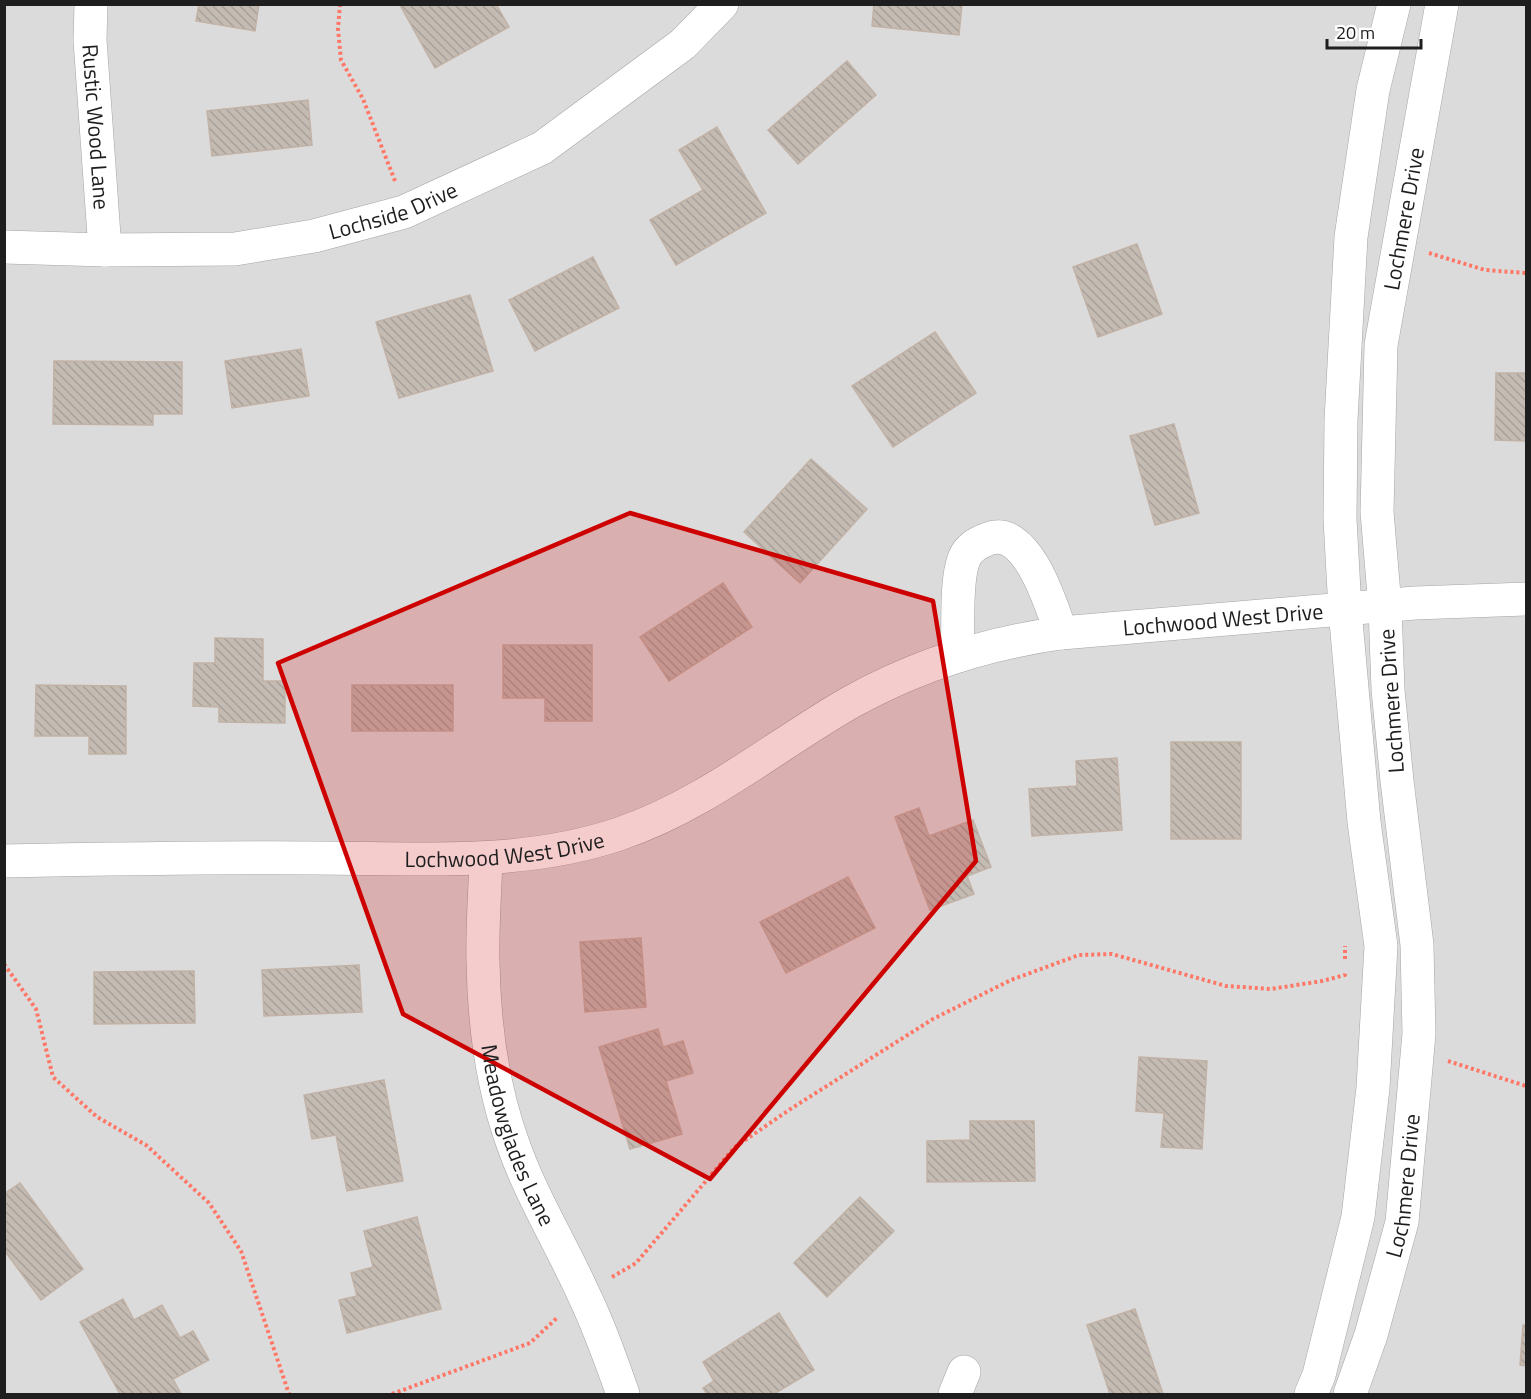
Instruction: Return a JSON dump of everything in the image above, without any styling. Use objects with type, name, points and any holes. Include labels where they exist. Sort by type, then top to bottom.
[{"type":"street","name":"Rustic Wood Lane","points":[[91,4],[90,40],[105,250]]},
{"type":"street","name":"Lochside Drive","points":[[4,247],[105,250],[235,249],[314,236],[404,212],[542,148],[683,44],[722,4]]},
{"type":"street","name":"Lochmere Drive","points":[[1311,1395],[1319,1375],[1359,1217],[1373,1088],[1381,945],[1364,822],[1345,610],[1340,519],[1341,420],[1351,237],[1373,90],[1394,4]]},
{"type":"street","name":"Lochmere Drive","points":[[1350,1395],[1371,1335],[1402,1222],[1419,1034],[1418,945],[1396,782],[1377,512],[1381,345],[1442,4]]},
{"type":"street","points":[[957,656],[959,576],[965,557],[975,544],[993,537],[1008,539],[1018,547],[1036,569],[1061,633]]},
{"type":"street","name":"Lochwood West Drive","points":[[4,861],[216,857],[486,858],[547,853],[620,833],[655,820],[702,797],[850,703],[894,681],[957,656],[1029,637],[1438,602],[1527,599]]},
{"type":"street","name":"Meadowglades Lane","points":[[486,858],[482,960],[484,1003],[490,1046],[511,1140],[530,1188],[584,1293],[623,1395]]},
{"type":"path","points":[[340,4],[338,29],[341,60],[363,99],[404,212]]},
{"type":"path","points":[[1428,253],[1485,270],[1527,273]]},
{"type":"path","points":[[392,1395],[530,1343],[584,1293],[636,1263],[735,1147],[792,1108],[933,1019],[1011,980],[1079,956],[1112,954],[1226,986],[1271,989],[1345,975]]},
{"type":"path","points":[[4,964],[36,1009],[52,1077],[97,1117],[146,1145],[209,1203],[241,1251],[289,1395]]},
{"type":"path","points":[[1447,1060],[1527,1086]]},
{"type":"highlighted area","points":[[630,513],[933,601],[976,861],[710,1179],[403,1014],[278,663]]},
{"type":"shaded area","points":[[5,5],[1526,5],[1526,1394],[5,1394]]},
{"type":"building","points":[[199,4],[259,4],[255,31],[196,21]]},
{"type":"building","points":[[496,4],[509,27],[435,68],[400,5]]},
{"type":"building","points":[[874,4],[962,4],[959,35],[872,26]]},
{"type":"building","points":[[847,61],[876,95],[798,164],[768,130]]},
{"type":"building","points":[[308,100],[312,145],[212,156],[207,111]]},
{"type":"building","points":[[717,127],[766,213],[676,265],[650,220],[703,190],[679,150]]},
{"type":"building","points":[[1137,244],[1162,314],[1098,337],[1073,267]]},
{"type":"building","points":[[593,257],[619,308],[535,351],[509,300]]},
{"type":"building","points":[[470,295],[493,371],[399,398],[376,322]]},
{"type":"building","points":[[935,332],[976,393],[893,447],[852,386]]},
{"type":"building","points":[[301,349],[309,396],[232,408],[225,361]]},
{"type":"building","points":[[54,361],[182,362],[182,414],[153,414],[153,425],[53,424]]},
{"type":"building","points":[[1496,373],[1526,373],[1526,441],[1495,440]]},
{"type":"building","points":[[1174,424],[1199,513],[1155,525],[1130,436]]},
{"type":"building","points":[[811,459],[867,509],[800,583],[744,532]]},
{"type":"building","points":[[723,583],[752,627],[669,681],[640,637]]},
{"type":"building","points":[[215,638],[263,639],[263,681],[285,681],[285,723],[219,722],[219,707],[193,706],[194,663],[215,663]]},
{"type":"building","points":[[503,645],[592,645],[592,721],[545,721],[545,698],[503,698]]},
{"type":"building","points":[[36,685],[126,686],[126,754],[89,754],[89,736],[35,736]]},
{"type":"building","points":[[352,685],[453,685],[453,731],[352,731]]},
{"type":"building","points":[[1171,742],[1241,742],[1241,839],[1171,839]]},
{"type":"building","points":[[1117,758],[1122,830],[1032,836],[1029,789],[1077,786],[1076,761]]},
{"type":"building","points":[[919,808],[929,836],[973,820],[991,867],[967,876],[974,894],[930,910],[895,817]]},
{"type":"building","points":[[848,877],[875,928],[786,973],[760,922]]},
{"type":"building","points":[[641,938],[646,1007],[585,1012],[580,942]]},
{"type":"building","points":[[359,965],[362,1012],[264,1016],[262,970]]},
{"type":"building","points":[[194,971],[195,1023],[94,1024],[94,972]]},
{"type":"building","points":[[658,1029],[663,1047],[683,1041],[693,1073],[666,1081],[682,1134],[630,1149],[599,1047]]},
{"type":"building","points":[[1139,1057],[1207,1061],[1202,1149],[1161,1147],[1164,1113],[1136,1111]]},
{"type":"building","points":[[384,1080],[403,1181],[347,1191],[336,1135],[312,1139],[304,1095]]},
{"type":"building","points":[[970,1121],[1034,1121],[1035,1181],[927,1182],[927,1141],[970,1140]]},
{"type":"building","points":[[20,1183],[83,1269],[41,1300],[4,1250],[4,1194]]},
{"type":"building","points":[[860,1197],[894,1231],[827,1297],[794,1263]]},
{"type":"building","points":[[417,1217],[441,1309],[347,1333],[339,1300],[357,1296],[351,1273],[373,1267],[364,1231]]},
{"type":"building","points":[[123,1299],[134,1320],[162,1305],[180,1338],[193,1331],[209,1360],[173,1379],[181,1394],[120,1394],[80,1322]]},
{"type":"building","points":[[1135,1309],[1163,1394],[1110,1394],[1087,1325]]},
{"type":"building","points":[[779,1313],[814,1370],[774,1394],[707,1394],[703,1388],[714,1381],[703,1362]]},
{"type":"building","points":[[1523,1325],[1526,1326],[1526,1366],[1520,1365]]}]
